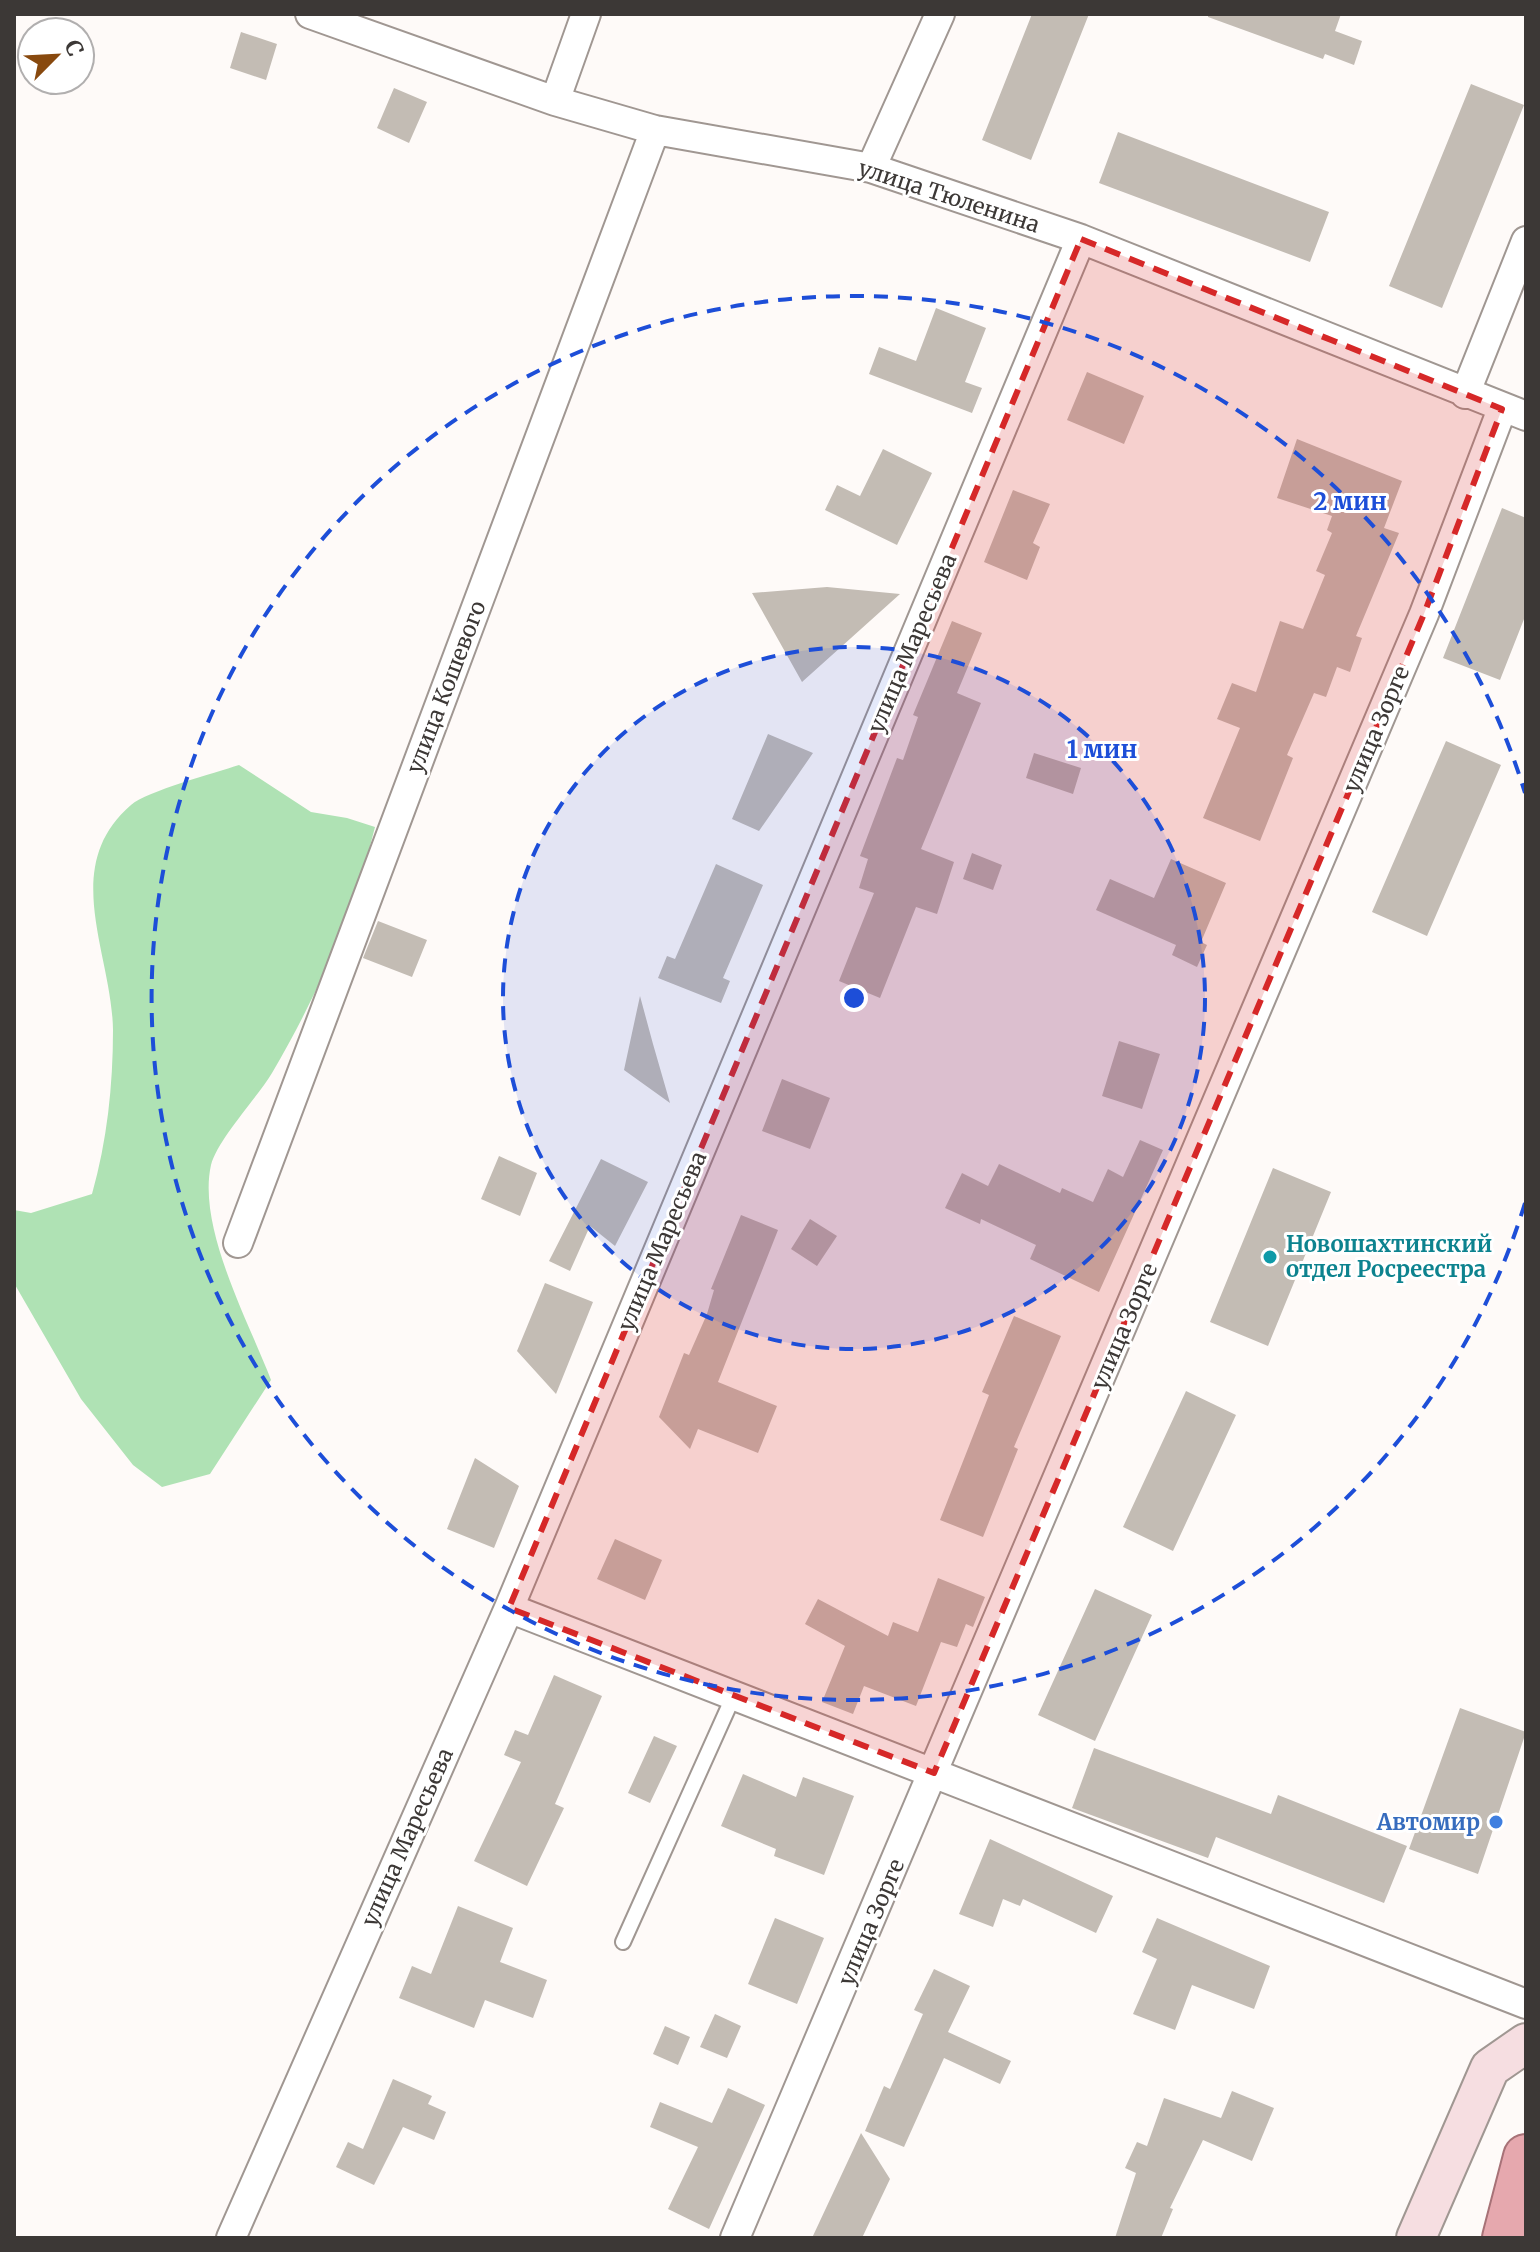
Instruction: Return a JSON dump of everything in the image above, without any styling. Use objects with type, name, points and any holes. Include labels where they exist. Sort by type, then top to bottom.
[{"type":"highway","points":[[1505,2238],[1526,2157]]},
{"type":"main road","points":[[1416,2238],[1490,2068],[1526,2043]]},
{"type":"street","name":"улица Тюленина","points":[[310,14],[555,101],[655,130],[871,168],[1081,239],[1514,412]]},
{"type":"street","points":[[555,101],[586,14]]},
{"type":"street","points":[[871,168],[940,14]]},
{"type":"street","name":"улица Кошевого","points":[[238,1243],[655,130]]},
{"type":"street","name":"улица Маресьева","points":[[231,2238],[509,1608],[1081,239]]},
{"type":"street","points":[[1465,394],[1526,241]]},
{"type":"street","name":"улица Зорге","points":[[735,2238],[1424,614],[1514,412]]},
{"type":"street","points":[[509,1608],[1526,2004]]},
{"type":"lane","points":[[623,1942],[734,1695]]},
{"type":"highlighted area","points":[[1081,239],[1502,409],[1424,614],[934,1773],[509,1608]]},
{"type":"green space","points":[[239,765],[311,812],[375,827],[345,923],[319,984],[272,1073],[221,1143],[211,1165],[211,1217],[218,1245],[271,1380],[210,1474],[162,1487],[133,1465],[81,1399],[14,1283],[14,1210],[31,1213],[92,1194],[108,1113],[113,1030],[93,883],[98,855],[110,829],[139,800],[166,788]]},
{"type":"building","points":[[1032,14],[1089,14],[1031,160],[982,140]]},
{"type":"building","points":[[1208,14],[1341,14],[1335,31],[1362,41],[1354,65],[1325,54],[1323,59],[1208,17]]},
{"type":"building","points":[[241,32],[277,44],[266,80],[230,68]]},
{"type":"building","points":[[1471,84],[1524,105],[1442,308],[1389,286]]},
{"type":"building","points":[[394,88],[427,102],[409,143],[377,128]]},
{"type":"building","points":[[1118,132],[1329,212],[1310,262],[1099,183]]},
{"type":"building","points":[[936,308],[986,328],[965,382],[982,388],[972,413],[869,374],[879,347],[916,361]]},
{"type":"building","points":[[1087,372],[1144,396],[1124,444],[1067,420]]},
{"type":"building","points":[[1297,439],[1402,481],[1384,528],[1399,533],[1356,636],[1362,638],[1350,672],[1337,667],[1326,697],[1314,693],[1287,755],[1293,758],[1260,841],[1203,818],[1240,728],[1217,719],[1232,683],[1256,692],[1280,621],[1303,629],[1325,575],[1316,571],[1332,533],[1327,530],[1332,516],[1277,498]]},
{"type":"building","points":[[883,449],[932,473],[897,545],[825,510],[837,485],[860,496]]},
{"type":"building","points":[[1013,490],[1050,504],[1033,543],[1040,547],[1027,580],[984,562]]},
{"type":"building","points":[[1502,508],[1526,518],[1526,614],[1500,680],[1443,658]]},
{"type":"building","points":[[827,587],[900,594],[802,682],[752,593]]},
{"type":"building","points":[[952,621],[982,633],[957,693],[981,703],[921,849],[954,862],[937,914],[916,907],[880,998],[839,981],[874,893],[859,888],[868,859],[860,856],[897,758],[903,760],[918,717],[913,715]]},
{"type":"building","points":[[768,734],[813,753],[759,831],[732,819]]},
{"type":"building","points":[[1446,741],[1501,765],[1427,936],[1372,912]]},
{"type":"building","points":[[1034,753],[1081,768],[1073,794],[1026,778]]},
{"type":"building","points":[[972,853],[1002,865],[993,890],[963,879]]},
{"type":"building","points":[[1171,859],[1226,883],[1201,942],[1207,945],[1197,967],[1172,955],[1176,945],[1096,910],[1110,879],[1154,898]]},
{"type":"building","points":[[716,864],[763,885],[723,978],[730,981],[721,1003],[658,978],[667,956],[675,959]]},
{"type":"building","points":[[378,921],[427,940],[412,977],[363,958]]},
{"type":"building","points":[[640,996],[653,1044],[670,1103],[624,1070]]},
{"type":"building","points":[[1119,1041],[1160,1054],[1142,1109],[1102,1096]]},
{"type":"building","points":[[782,1079],[830,1098],[810,1149],[762,1131]]},
{"type":"building","points":[[1140,1140],[1163,1150],[1099,1292],[1030,1259],[1036,1245],[981,1219],[980,1224],[945,1208],[962,1173],[988,1186],[999,1164],[1060,1193],[1062,1188],[1093,1202],[1108,1169],[1123,1177]]},
{"type":"building","points":[[499,1156],[537,1173],[520,1216],[481,1199]]},
{"type":"building","points":[[601,1159],[648,1182],[615,1246],[590,1226],[570,1271],[549,1261]]},
{"type":"building","name":"Новошахтинский отдел Росреестра","points":[[1273,1168],[1331,1192],[1268,1346],[1210,1322]]},
{"type":"building","points":[[741,1215],[778,1230],[718,1382],[777,1406],[758,1453],[698,1429],[690,1449],[659,1417],[684,1353],[689,1355],[707,1314],[714,1290],[711,1289]]},
{"type":"building","points":[[810,1219],[837,1236],[817,1266],[791,1249]]},
{"type":"building","points":[[545,1283],[593,1302],[556,1394],[517,1351]]},
{"type":"building","points":[[1014,1316],[1061,1336],[1014,1447],[1018,1449],[983,1537],[940,1520],[989,1395],[982,1392]]},
{"type":"building","points":[[1186,1391],[1236,1415],[1173,1551],[1123,1527]]},
{"type":"building","points":[[475,1458],[519,1486],[494,1548],[447,1529]]},
{"type":"building","points":[[615,1539],[662,1560],[645,1600],[597,1579]]},
{"type":"building","points":[[938,1578],[985,1597],[973,1627],[966,1624],[957,1647],[941,1642],[916,1706],[864,1686],[853,1714],[822,1702],[845,1646],[805,1624],[818,1599],[888,1636],[893,1622],[918,1632]]},
{"type":"building","points":[[1095,1589],[1152,1615],[1095,1741],[1038,1715]]},
{"type":"building","points":[[554,1675],[602,1696],[555,1804],[564,1808],[527,1886],[474,1861],[521,1762],[504,1755],[515,1730],[528,1735]]},
{"type":"building","points":[[1460,1708],[1526,1732],[1478,1874],[1409,1849]]},
{"type":"building","points":[[654,1736],[677,1746],[650,1803],[628,1793]]},
{"type":"building","points":[[1094,1748],[1271,1814],[1278,1795],[1407,1846],[1384,1903],[1216,1837],[1208,1858],[1072,1808]]},
{"type":"building","points":[[743,1774],[796,1797],[803,1777],[854,1796],[824,1875],[774,1856],[776,1849],[721,1826]]},
{"type":"building","points":[[990,1839],[1113,1896],[1096,1933],[1023,1899],[1020,1906],[1003,1899],[993,1927],[959,1914]]},
{"type":"building","points":[[458,1906],[513,1928],[500,1962],[547,1980],[533,2018],[485,2000],[474,2028],[399,1998],[412,1966],[431,1974]]},
{"type":"building","points":[[775,1918],[824,1938],[797,2004],[748,1984]]},
{"type":"building","points":[[1157,1918],[1270,1966],[1254,2009],[1192,1985],[1175,2030],[1133,2014],[1157,1959],[1142,1952]]},
{"type":"building","points":[[934,1969],[970,1986],[948,2032],[1011,2061],[1000,2084],[944,2058],[904,2147],[865,2131],[884,2086],[890,2089],[923,2014],[914,2010]]},
{"type":"building","points":[[715,2014],[741,2026],[727,2058],[700,2047]]},
{"type":"building","points":[[665,2026],[690,2037],[678,2065],[653,2054]]},
{"type":"building","points":[[393,2079],[432,2096],[428,2104],[446,2112],[434,2140],[403,2127],[374,2185],[336,2167],[348,2142],[363,2149]]},
{"type":"building","points":[[728,2088],[765,2105],[709,2229],[668,2209],[698,2147],[650,2127],[660,2102],[712,2123]]},
{"type":"building","points":[[1232,2091],[1274,2108],[1252,2161],[1203,2140],[1170,2208],[1173,2209],[1161,2238],[1115,2238],[1136,2173],[1125,2168],[1137,2142],[1147,2146],[1164,2098],[1221,2118]]},
{"type":"building","points":[[861,2133],[890,2179],[862,2238],[812,2238]]},
{"type":"place","name":"Новошахтинский отдел Росреестра","points":[[1270,1257]]},
{"type":"place","name":"Автомир","points":[[1496,1822]]}]
